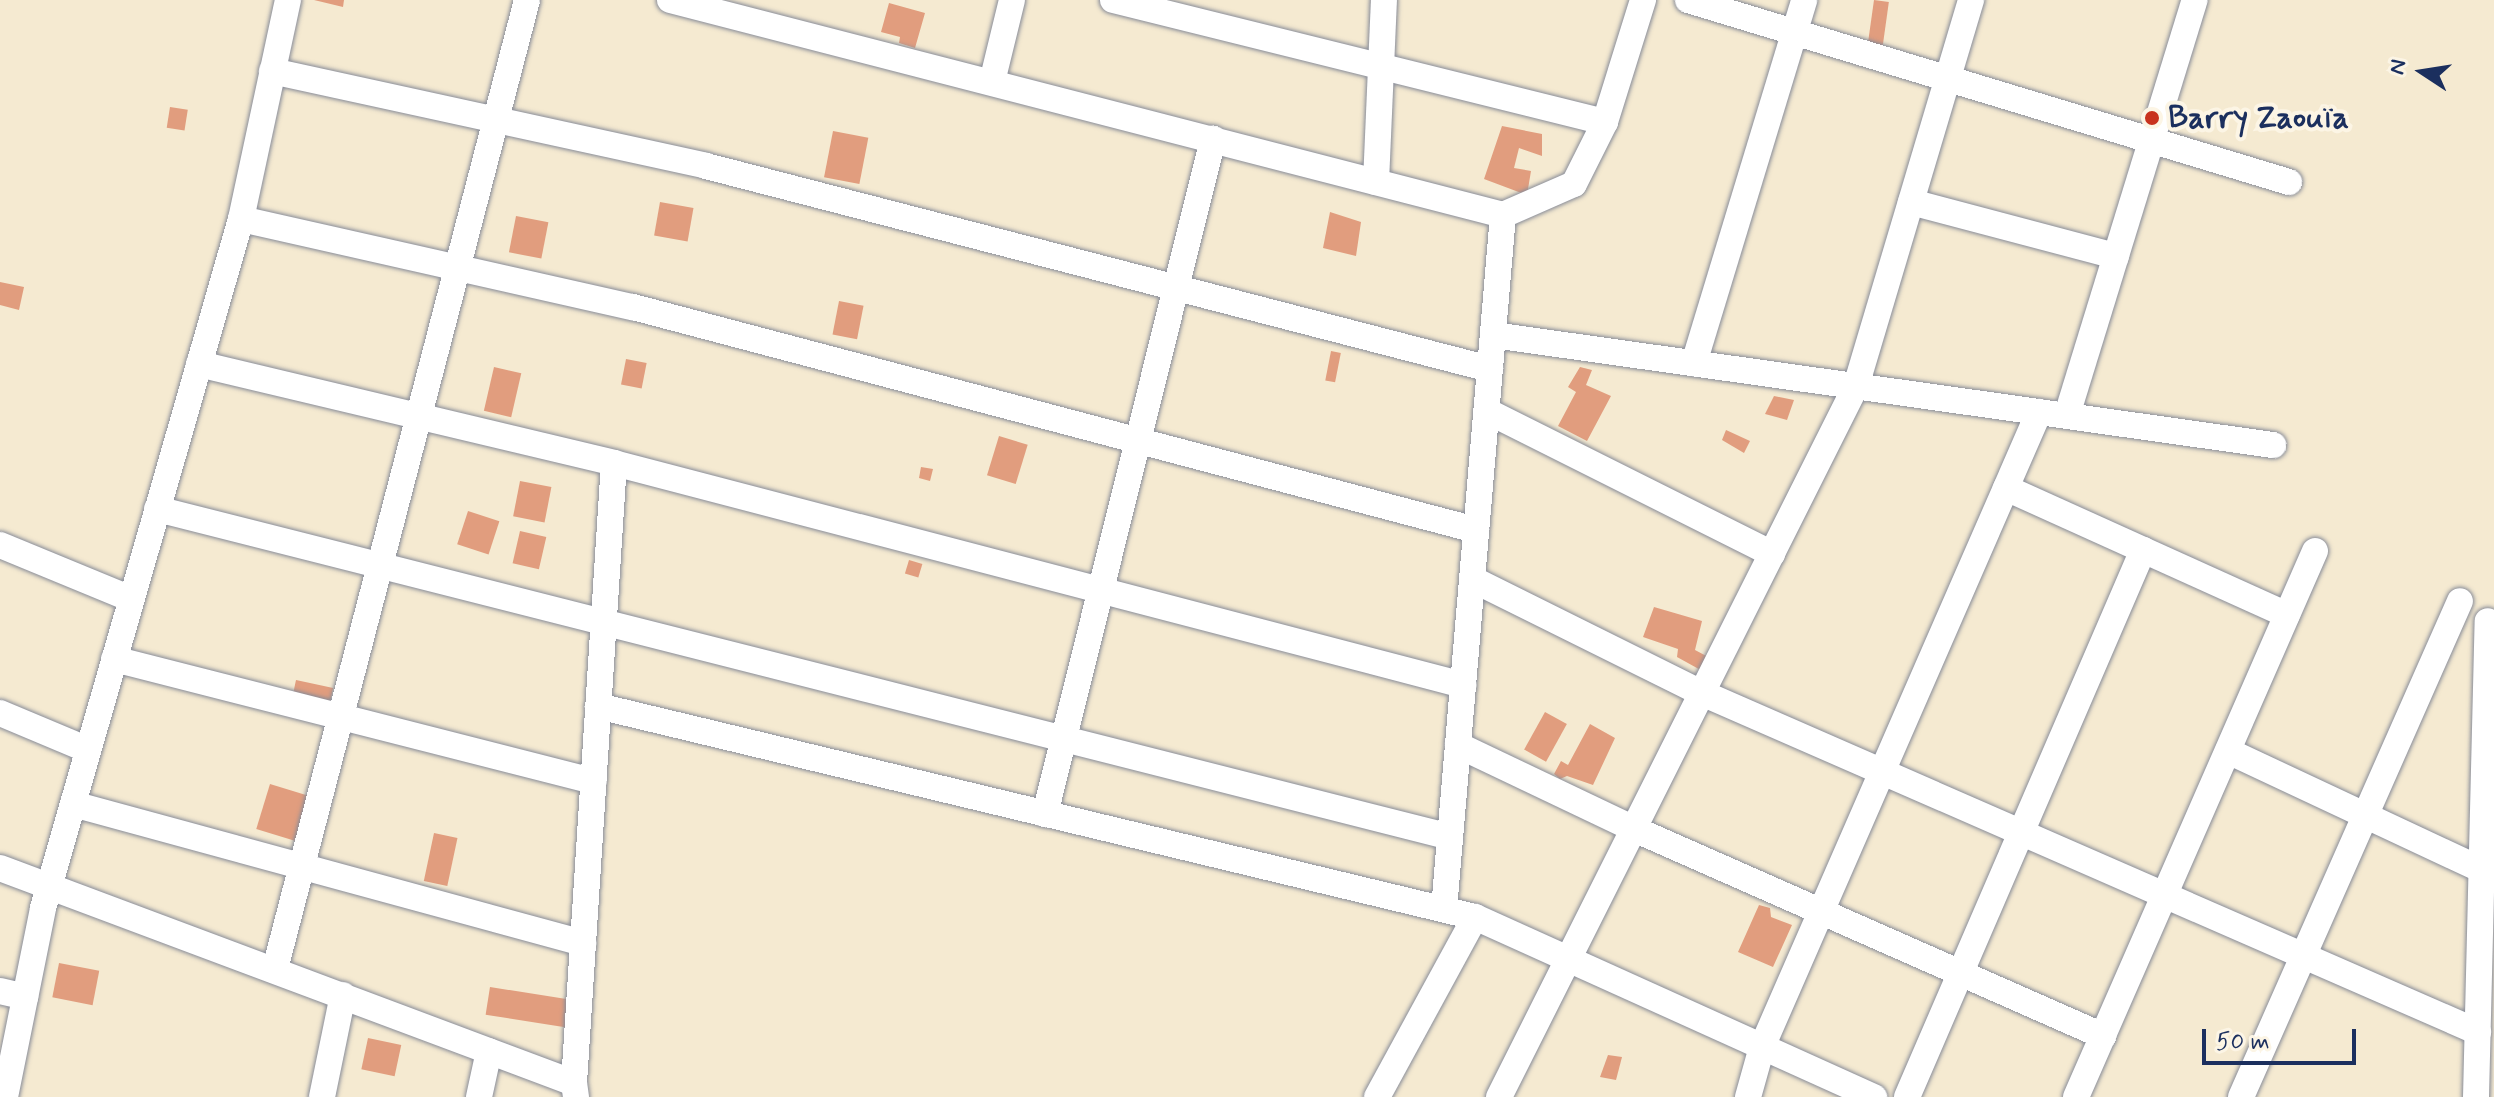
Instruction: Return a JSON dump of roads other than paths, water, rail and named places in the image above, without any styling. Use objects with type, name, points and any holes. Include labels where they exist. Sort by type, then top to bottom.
[{"type":"street","points":[[5,1097],[13,994],[49,886],[241,219],[288,0]]},
{"type":"street","points":[[275,969],[527,0]]},
{"type":"street","points":[[670,0],[1503,215],[1574,184],[1605,122],[1643,0]]},
{"type":"street","points":[[992,82],[1012,0]]},
{"type":"street","points":[[1113,0],[1605,122]]},
{"type":"street","points":[[1376,182],[1384,0]]},
{"type":"street","points":[[1688,0],[2289,182]]},
{"type":"street","points":[[1694,363],[1804,0]]},
{"type":"street","points":[[1499,1097],[1856,386],[1971,0]]},
{"type":"street","points":[[2067,415],[2195,0]]},
{"type":"street","points":[[272,71],[706,166],[1490,369]]},
{"type":"street","points":[[1045,814],[1213,139]]},
{"type":"street","points":[[1911,202],[2116,256]]},
{"type":"street","points":[[1444,909],[1503,215]]},
{"type":"street","points":[[241,219],[633,307],[1476,530]]},
{"type":"street","points":[[1493,335],[2273,445]]},
{"type":"street","points":[[199,364],[614,463],[1463,685]]},
{"type":"street","points":[[1487,411],[1772,554]]},
{"type":"street","points":[[1748,1097],[1762,1047],[2039,412]]},
{"type":"street","points":[[0,868],[489,1051],[575,1090],[614,463]]},
{"type":"street","points":[[2006,488],[2287,615]]},
{"type":"street","points":[[157,509],[604,625],[1450,837]]},
{"type":"street","points":[[0,545],[131,599]]},
{"type":"street","points":[[1907,1097],[2143,550]]},
{"type":"street","points":[[2076,1097],[2315,551]]},
{"type":"street","points":[[1472,579],[1702,693],[2478,1032]]},
{"type":"street","points":[[2241,1097],[2460,601]]},
{"type":"street","points":[[2476,1097],[2488,621]]},
{"type":"street","points":[[114,659],[594,781]]},
{"type":"street","points":[[598,706],[1475,917],[1874,1097]]},
{"type":"street","points":[[0,713],[88,750]]},
{"type":"street","points":[[1458,745],[1634,829],[2103,1036]]},
{"type":"street","points":[[2228,751],[2482,870]]},
{"type":"street","points":[[73,804],[583,943]]},
{"type":"street","points":[[1377,1097],[1475,917]]},
{"type":"street","points":[[322,1097],[343,995]]},
{"type":"street","points":[[479,1097],[489,1051]]},
{"type":"place","name":"Barry Zaouïa","points":[[2152,118]]}]
